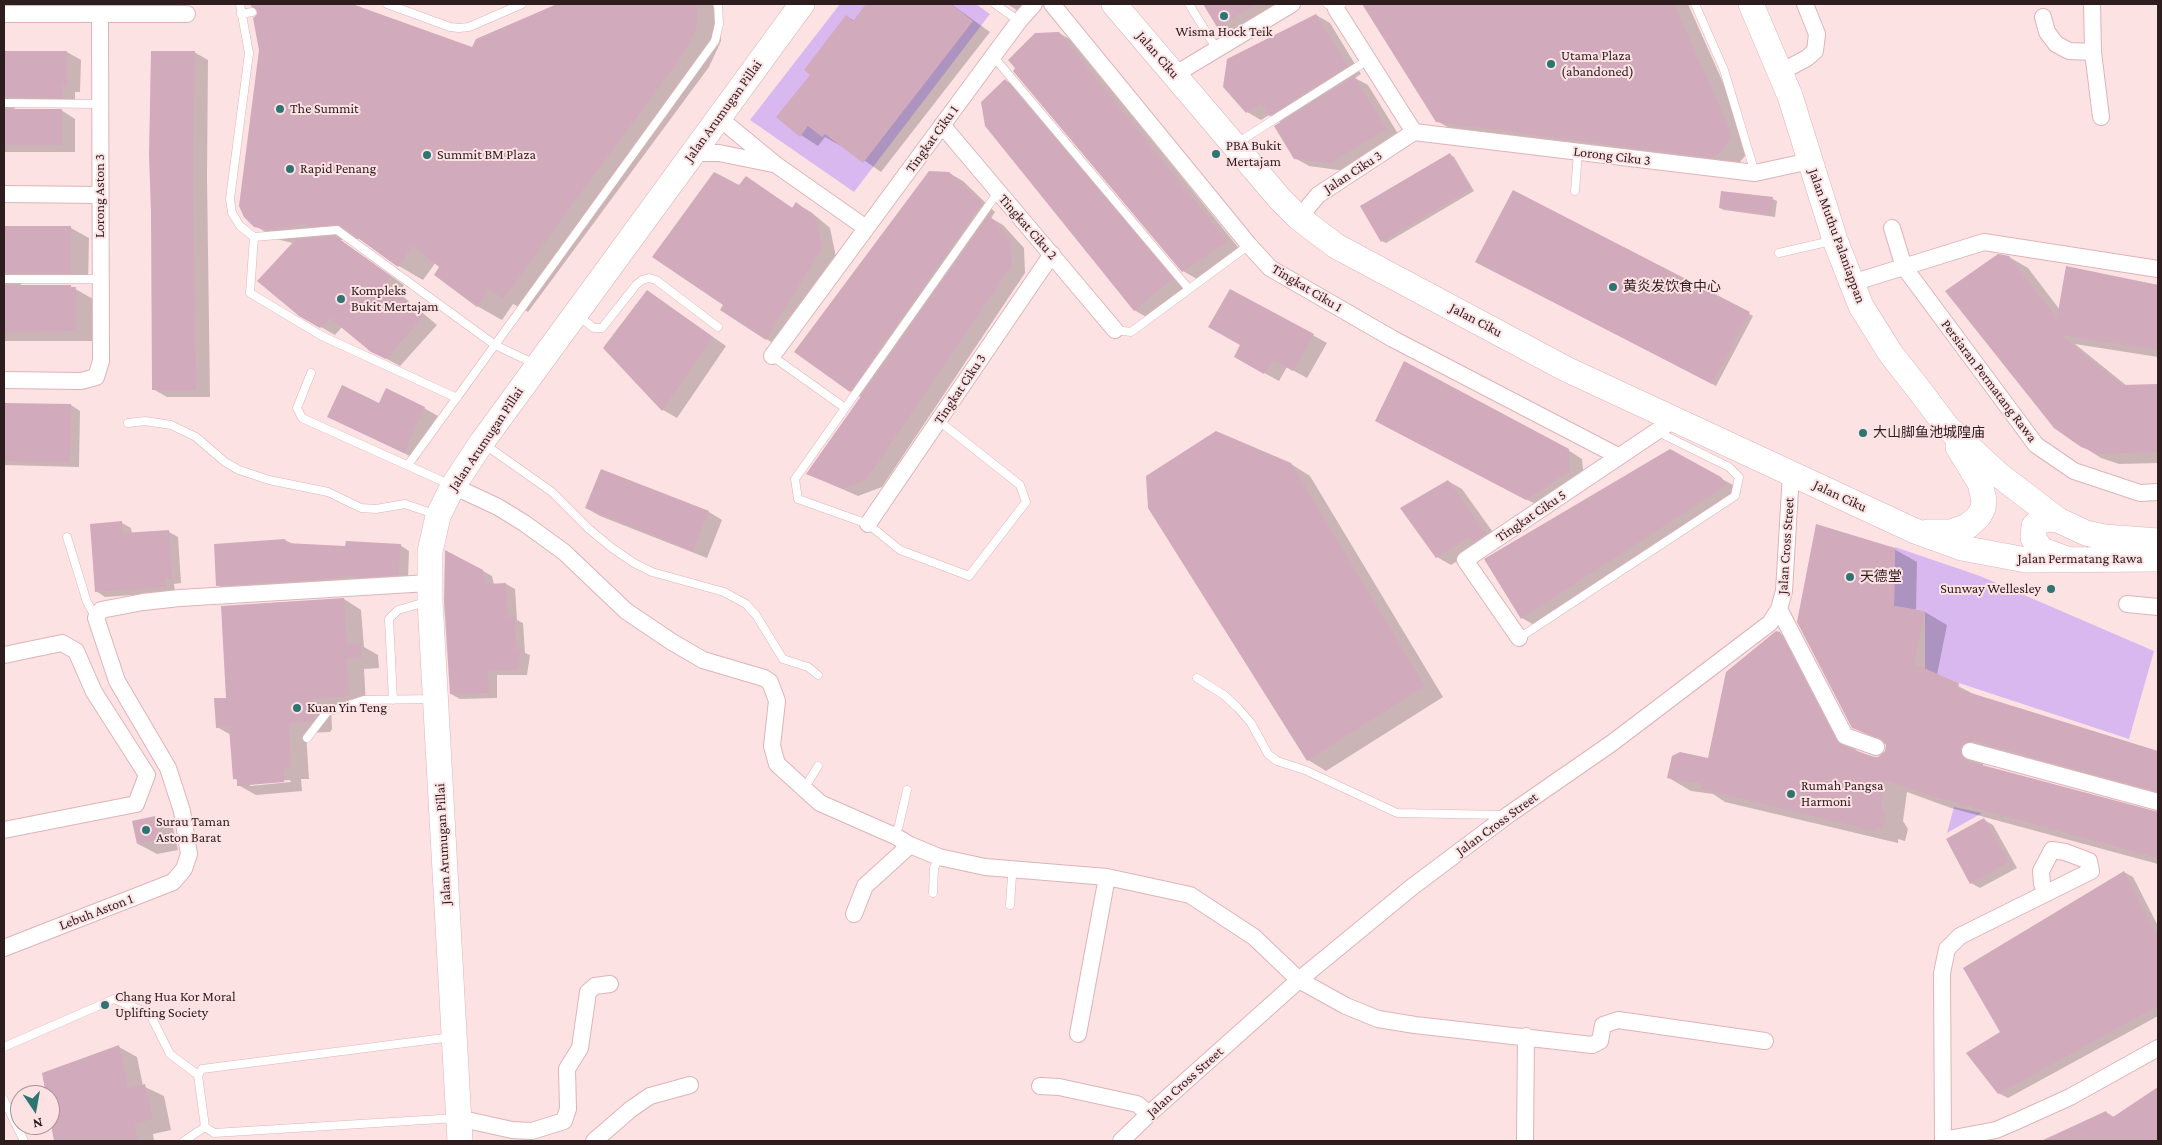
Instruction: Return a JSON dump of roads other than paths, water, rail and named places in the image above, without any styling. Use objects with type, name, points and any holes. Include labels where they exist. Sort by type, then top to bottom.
[{"type":"main road","name":"Jalan Ciku","points":[[1114,4],[1299,218],[1336,246],[1566,369],[1665,425],[1792,473],[1916,531]]},
{"type":"main road","name":"Jalan Muthu Palaniappan","points":[[1751,4],[1780,72],[1835,240],[1852,283],[1872,325],[1947,427],[2004,479],[2058,520]]},
{"type":"main road","name":"Jalan Arumugan Pillai","points":[[459,1130],[430,592],[430,552],[438,516],[453,486],[482,442],[719,118],[789,8]]},
{"type":"main road","points":[[1916,531],[1943,532],[1958,529],[1974,522],[1983,508],[1984,500],[1980,483],[1947,427]]},
{"type":"main road","points":[[2058,520],[2049,519],[2038,522],[2034,526],[2033,538],[2042,550],[2067,559]]},
{"type":"main road","name":"Jalan Permatang Rawa","points":[[2058,520],[2086,532],[2104,537],[2158,541]]},
{"type":"main road","name":"Jalan Permatang Rawa","points":[[1916,531],[1962,548],[2026,560],[2158,559]]},
{"type":"street","name":"Tingkat Ciku 1","points":[[772,356],[1019,21],[1034,4]]},
{"type":"street","name":"Tingkat Ciku 1","points":[[1052,4],[1249,245],[1270,268],[1393,339],[1618,456]]},
{"type":"street","points":[[1174,75],[1292,4]]},
{"type":"street","points":[[1780,72],[1815,51],[1817,34],[1805,4]]},
{"type":"street","points":[[2092,4],[2093,52],[2101,116]]},
{"type":"street","points":[[1335,6],[1414,132]]},
{"type":"street","points":[[4,14],[187,14]]},
{"type":"street","name":"Lorong Aston 3","points":[[4,380],[81,381],[96,377],[101,361],[100,14]]},
{"type":"street","points":[[2043,17],[2047,32],[2056,44],[2069,51],[2093,52]]},
{"type":"street","points":[[719,118],[775,164],[866,228]]},
{"type":"street","name":"Tingkat Ciku 2","points":[[942,125],[1115,330]]},
{"type":"street","name":"Lorong Ciku 3","points":[[1414,132],[1755,173],[1810,161]]},
{"type":"street","name":"Jalan Ciku 3","points":[[1299,218],[1318,195],[1414,132]]},
{"type":"street","points":[[692,153],[719,153],[775,164]]},
{"type":"street","points":[[4,194],[100,195]]},
{"type":"street","name":"Persiaran Permatang Rawa","points":[[1892,228],[1904,267],[2036,445],[2074,471],[2140,493],[2158,492]]},
{"type":"street","points":[[1852,283],[1984,242],[2158,269]]},
{"type":"street","name":"Tingkat Ciku 3","points":[[868,524],[1052,254]]},
{"type":"street","name":"Tingkat Ciku 5","points":[[1519,638],[1465,560],[1665,425]]},
{"type":"street","name":"Jalan Cross Street","points":[[1121,1141],[1299,980],[1412,887],[1508,815],[1612,744],[1770,623],[1779,608],[1785,577],[1792,473]]},
{"type":"street","points":[[453,486],[498,507],[524,523],[564,552],[626,611],[672,642],[703,660],[764,678],[770,682],[777,700],[772,746],[773,756],[777,764],[820,803],[895,836],[939,858],[985,867],[1107,877],[1190,895],[1254,936],[1299,980],[1346,1006],[1378,1019],[1592,1045],[1600,1041],[1603,1025],[1618,1020],[1766,1041]]},
{"type":"street","points":[[96,618],[101,610],[143,602],[180,598],[430,592]]},
{"type":"street","points":[[2127,604],[2158,608]]},
{"type":"street","points":[[1779,608],[1846,736],[1876,747]]},
{"type":"street","name":"Lebuh Aston 1","points":[[4,948],[173,882],[184,869],[189,854],[182,811],[168,768],[117,681],[96,618]]},
{"type":"street","points":[[4,656],[62,643],[76,651],[94,692],[147,775],[136,804],[4,830]]},
{"type":"street","points":[[1970,751],[2158,802]]},
{"type":"street","points":[[854,914],[865,886],[910,845]]},
{"type":"street","points":[[1078,1034],[1107,877]]},
{"type":"street","points":[[2047,892],[1960,936],[1947,949],[1942,973],[1943,1140],[1996,1130],[2017,1122],[2070,1097],[2158,1048]]},
{"type":"street","points":[[459,1130],[532,1131],[564,1122],[568,1109],[567,1068],[580,1048],[588,992],[596,986],[610,984]]},
{"type":"street","points":[[1525,1141],[1526,1036]]},
{"type":"street","points":[[594,1141],[631,1109],[650,1096],[690,1085]]},
{"type":"street","points":[[1040,1086],[1059,1087],[1137,1104],[1149,1114]]},
{"type":"lane","points":[[240,4],[249,53],[230,200],[232,212],[240,226],[254,237],[337,230],[495,345],[537,365]]},
{"type":"lane","points":[[387,4],[450,27],[459,28],[469,27],[522,4]]},
{"type":"lane","points":[[408,466],[715,41],[719,24],[718,4]]},
{"type":"lane","points":[[995,4],[1019,21]]},
{"type":"lane","points":[[1189,4],[1216,48]]},
{"type":"lane","points":[[1695,4],[1724,70],[1755,173]]},
{"type":"lane","points":[[241,14],[252,12]]},
{"type":"lane","points":[[993,56],[1189,289]]},
{"type":"lane","points":[[1234,145],[1368,60]]},
{"type":"lane","points":[[4,103],[100,104]]},
{"type":"lane","points":[[1575,191],[1578,152]]},
{"type":"lane","points":[[939,422],[1020,485],[1026,502],[969,576],[900,550],[868,524],[798,499],[795,479],[998,192]]},
{"type":"lane","points":[[254,237],[250,293],[322,336],[457,398]]},
{"type":"lane","points":[[1779,253],[1835,240]]},
{"type":"lane","points":[[1115,330],[1132,332],[1249,245]]},
{"type":"lane","points":[[575,314],[594,328],[602,328],[636,285],[648,278],[656,280],[718,328]]},
{"type":"lane","points":[[4,279],[100,279]]},
{"type":"lane","points":[[772,356],[845,408]]},
{"type":"lane","points":[[311,373],[296,408],[302,418],[453,486]]},
{"type":"lane","points":[[128,423],[145,422],[171,425],[196,437],[226,462],[239,470],[269,480],[328,492],[361,508],[376,509],[405,504],[438,516]]},
{"type":"lane","points":[[1519,638],[1735,496],[1739,477],[1729,467],[1665,425]]},
{"type":"lane","points":[[482,442],[552,492],[600,539],[634,564],[652,572],[724,592],[746,604],[756,615],[783,659],[808,667],[818,675]]},
{"type":"lane","points":[[68,537],[87,602],[96,618]]},
{"type":"lane","points":[[393,700],[388,619],[398,610],[430,592]]},
{"type":"lane","points":[[1198,678],[1224,695],[1238,708],[1251,723],[1268,754],[1277,761],[1305,770],[1396,813],[1508,815]]},
{"type":"lane","points":[[307,738],[327,712],[364,700],[435,699]]},
{"type":"lane","points":[[804,790],[818,766]]},
{"type":"lane","points":[[895,836],[907,790]]},
{"type":"lane","points":[[933,893],[934,868],[939,858]]},
{"type":"lane","points":[[1010,905],[1012,876],[1016,869]]},
{"type":"lane","points":[[4,1047],[114,999],[150,1014],[170,1054],[198,1075]]},
{"type":"lane","points":[[454,1036],[202,1069],[198,1075],[205,1127],[214,1133],[459,1130]]},
{"type":"lane","points":[[4,1100],[24,1141]]},
{"type":"lane","points":[[184,1141],[205,1127]]},
{"type":"place","name":"Wisma Hock Teik","points":[[1224,16]]},
{"type":"place","name":"Utama Plaza (abandoned)","points":[[1551,64]]},
{"type":"place","name":"The Summit","points":[[280,109]]},
{"type":"place","name":"PBA Bukit Mertajam","points":[[1216,154]]},
{"type":"place","name":"Summit BM Plaza","points":[[427,155]]},
{"type":"place","name":"Rapid Penang","points":[[290,169]]},
{"type":"place","name":"黄炎发饮食中心","points":[[1613,287]]},
{"type":"place","name":"Kompleks Bukit Mertajam","points":[[341,299]]},
{"type":"place","name":"大山脚鱼池城隍庙","points":[[1863,433]]},
{"type":"place","name":"天德堂","points":[[1850,577]]},
{"type":"place","name":"Sunway Wellesley","points":[[2051,589]]},
{"type":"place","name":"Kuan Yin Teng","points":[[297,708]]},
{"type":"place","name":"Rumah Pangsa Harmoni","points":[[1791,794]]},
{"type":"place","name":"Surau Taman Aston Barat","points":[[146,830]]},
{"type":"place","name":"Chang Hua Kor Moral Uplifting Society","points":[[105,1005]]}]
